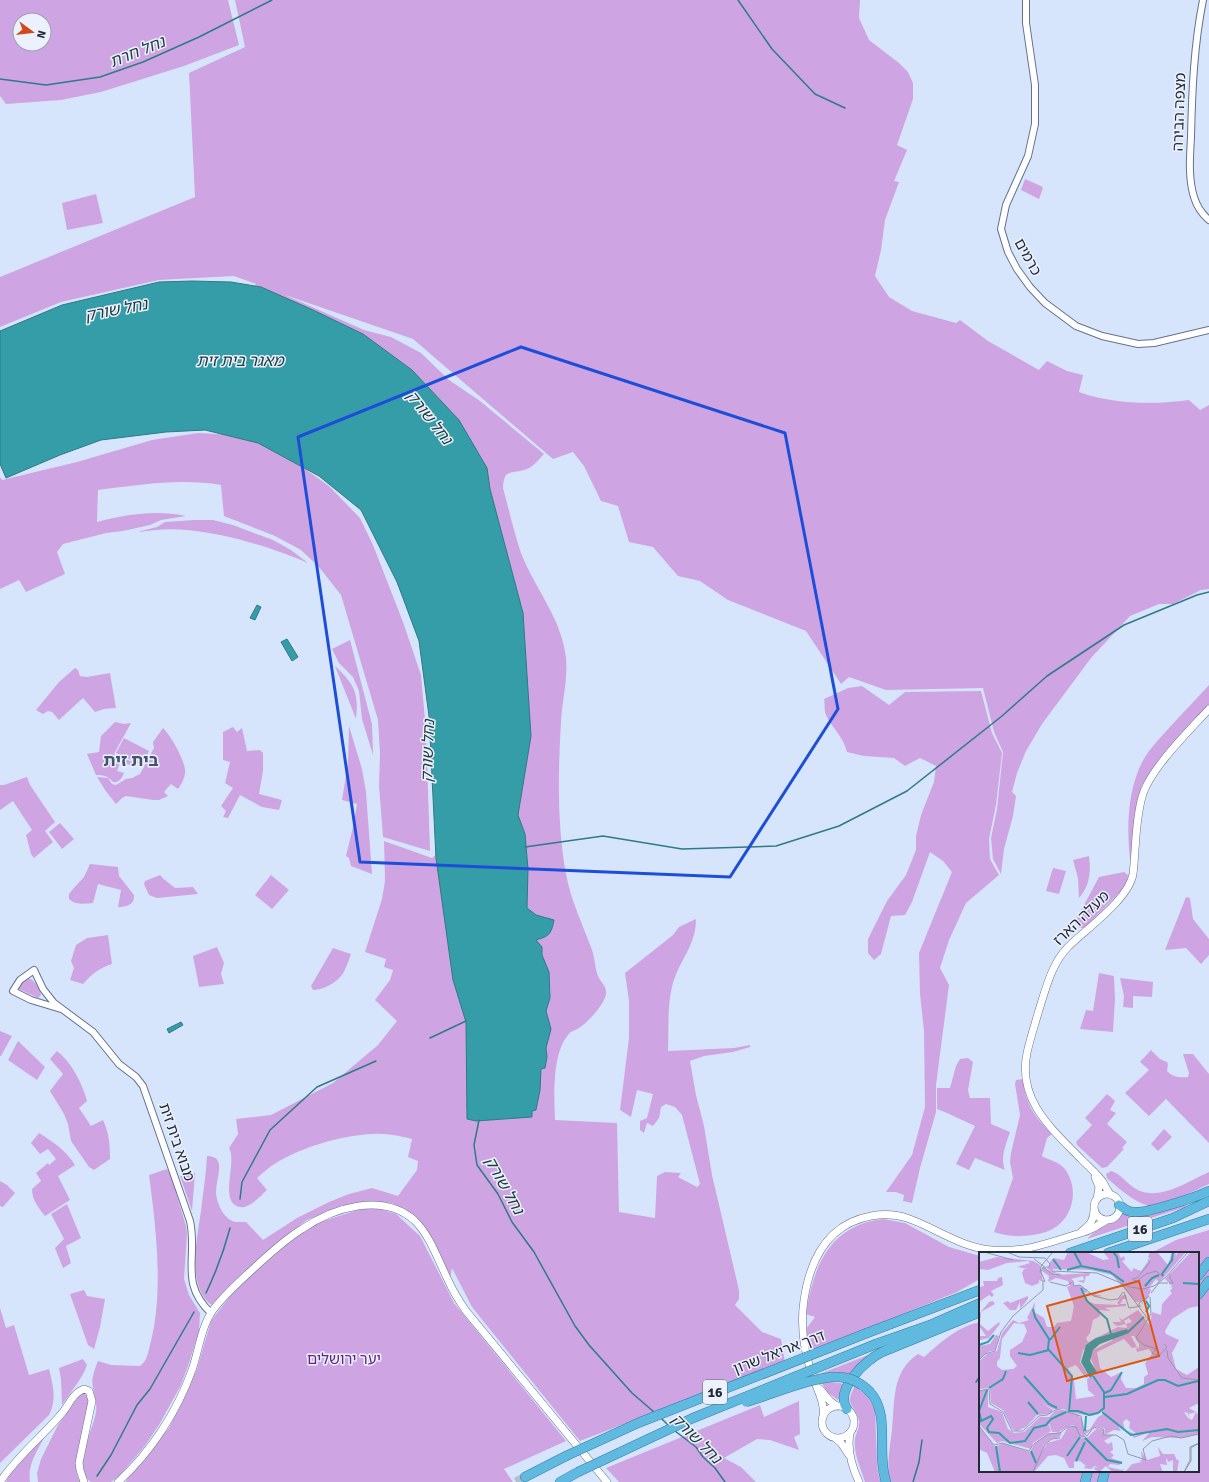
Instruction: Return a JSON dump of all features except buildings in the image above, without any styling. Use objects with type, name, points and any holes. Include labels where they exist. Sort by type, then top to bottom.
[{"type":"highway","points":[[1119,1206],[1129,1211],[1143,1212],[1209,1191]]},
{"type":"highway","name":"16","points":[[1073,1252],[1173,1218],[1209,1201]]},
{"type":"highway","name":"16","points":[[1111,1252],[1209,1219]]},
{"type":"highway","points":[[1199,1275],[1209,1262]]},
{"type":"highway","points":[[1199,1294],[1209,1281]]},
{"type":"highway","name":"דרך אריאל שרון","points":[[525,1477],[566,1456],[638,1423],[979,1290]]},
{"type":"highway","name":"דרך אריאל שרון","points":[[560,1482],[578,1472],[693,1418],[876,1344],[930,1325],[979,1303]]},
{"type":"highway","points":[[847,1410],[844,1402],[846,1393],[860,1368],[869,1359],[882,1352],[979,1312]]},
{"type":"highway","points":[[693,1418],[807,1382],[830,1377],[839,1377],[855,1381],[870,1392],[876,1400],[881,1412],[881,1462],[886,1482]]},
{"type":"highway","points":[[1085,1482],[1088,1472]]},
{"type":"highway","points":[[1102,1482],[1105,1472]]},
{"type":"main road","name":"מעלה הארז","points":[[1111,1195],[1090,1168],[1051,1129],[1035,1106],[1029,1094],[1026,1081],[1026,1054],[1048,982],[1059,959],[1069,946],[1122,896],[1130,885],[1134,874],[1140,805],[1146,785],[1169,754],[1209,709]]},
{"type":"main road","name":"מעלה הארז","points":[[1090,1168],[1098,1183],[1099,1191],[1097,1199]]},
{"type":"main road","points":[[852,1460],[841,1443],[825,1432],[822,1425],[824,1407],[813,1378],[803,1339],[802,1316],[804,1300],[816,1259],[825,1243],[836,1232],[848,1224],[862,1218],[896,1216],[916,1221],[956,1241],[974,1247],[1001,1251],[1038,1247],[1082,1231],[1093,1220],[1095,1202],[1097,1199],[1106,1194],[1117,1199],[1119,1206],[1116,1216],[1092,1229],[1074,1234]]},
{"type":"main road","points":[[118,1482],[147,1451],[174,1409],[191,1372],[211,1313],[223,1298],[286,1240],[311,1223],[328,1215],[359,1206],[380,1205],[398,1210],[415,1221],[422,1229],[455,1294],[466,1311],[607,1482]]},
{"type":"main road","points":[[1094,1209],[1097,1215],[1107,1220]]},
{"type":"main road","points":[[813,1378],[826,1397],[837,1406],[847,1410],[852,1415],[854,1421],[850,1433],[849,1444],[859,1482]]},
{"type":"main road","points":[[0,1482],[16,1462],[60,1415],[76,1394],[84,1389],[89,1391],[92,1401],[79,1463],[84,1482]]},
{"type":"main road","points":[[823,1418],[827,1410],[837,1406]]},
{"type":"main road","points":[[835,1438],[842,1437],[850,1433]]},
{"type":"street","name":"כרמים","points":[[1026,0],[1026,23],[1035,85],[1035,124],[1028,156],[1006,205],[1001,229],[1008,252],[1017,270],[1030,287],[1050,308],[1076,326],[1102,336],[1138,344],[1154,343],[1209,330]]},
{"type":"street","name":"מצפה הבירה","points":[[1203,0],[1198,22],[1192,88],[1191,186],[1194,199],[1201,213],[1209,220]]},
{"type":"street","name":"מבוא בית זית","points":[[61,1009],[33,1001],[13,991],[18,982],[34,970],[45,993],[61,1009],[92,1031],[119,1064],[136,1076],[145,1089],[190,1221],[192,1238],[192,1286],[198,1298],[211,1313]]},
{"type":"highlighted area","points":[[521,347],[785,433],[838,709],[730,877],[360,862],[298,437]]},
{"type":"green space","points":[[0,0],[228,0],[239,45],[184,66],[101,92],[61,100],[6,104],[0,96]]},
{"type":"green space","points":[[235,0],[860,0],[859,18],[869,40],[899,63],[908,72],[913,83],[913,99],[897,145],[907,150],[894,181],[899,182],[885,220],[881,250],[875,276],[889,297],[912,311],[956,323],[960,320],[988,341],[1039,370],[1047,361],[1067,371],[1083,375],[1079,392],[1119,401],[1162,403],[1189,400],[1200,410],[1209,405],[1209,589],[1201,590],[1173,604],[1159,604],[1130,616],[1091,658],[1042,724],[1026,751],[1017,773],[1012,792],[1016,796],[1013,816],[1004,849],[1001,874],[993,859],[991,838],[997,809],[1003,752],[994,732],[983,688],[886,690],[849,677],[841,684],[806,631],[728,600],[700,581],[678,576],[653,547],[629,542],[618,506],[601,501],[584,466],[573,452],[553,459],[413,339],[285,295],[364,330],[391,337],[421,353],[449,380],[480,401],[544,454],[534,465],[529,468],[507,474],[503,488],[521,553],[554,617],[566,658],[559,760],[560,817],[563,855],[571,894],[594,956],[598,976],[606,991],[605,998],[595,1013],[582,1026],[569,1034],[559,1053],[555,1076],[555,1120],[617,1123],[619,1212],[655,1218],[657,1176],[665,1172],[681,1173],[678,1177],[697,1187],[700,1184],[682,1115],[675,1107],[666,1104],[661,1107],[659,1118],[653,1126],[647,1123],[644,1133],[640,1130],[640,1121],[647,1118],[653,1094],[637,1090],[631,1117],[620,1110],[629,1038],[629,1001],[625,973],[673,935],[679,927],[696,919],[693,938],[678,969],[670,995],[668,1051],[734,1048],[750,1045],[750,1047],[733,1052],[704,1056],[690,1061],[696,1095],[704,1126],[712,1175],[739,1290],[739,1299],[735,1305],[762,1332],[781,1339],[785,1362],[580,1441],[472,1307],[452,1268],[450,1280],[422,1225],[407,1210],[392,1203],[379,1202],[354,1204],[331,1210],[307,1220],[291,1232],[213,1306],[205,1298],[199,1288],[196,1276],[195,1262],[197,1235],[207,1156],[211,1156],[218,1160],[219,1171],[216,1193],[222,1211],[232,1221],[246,1222],[263,1240],[297,1218],[349,1194],[372,1188],[398,1196],[417,1170],[418,1161],[408,1157],[412,1139],[383,1134],[361,1135],[336,1139],[310,1147],[286,1157],[268,1168],[257,1178],[267,1190],[248,1206],[239,1207],[235,1205],[229,1194],[231,1154],[229,1148],[238,1134],[236,1119],[271,1115],[333,1083],[378,1045],[397,1021],[375,1000],[390,980],[393,970],[384,967],[386,959],[365,952],[382,899],[385,881],[384,841],[432,858],[485,812],[484,556],[250,293],[256,284],[234,276],[159,280],[61,302],[0,327],[0,277],[195,197],[189,73],[245,47]]},
{"type":"green space","points":[[1025,179],[1043,188],[1039,199],[1021,190]]},
{"type":"green space","points":[[96,194],[103,223],[67,230],[62,203]]},
{"type":"green space","points":[[198,433],[236,435],[259,441],[288,457],[329,486],[360,518],[373,545],[403,622],[421,675],[426,731],[430,851],[383,837],[379,786],[380,754],[378,720],[341,595],[319,567],[301,550],[275,536],[224,516],[221,485],[175,482],[144,484],[98,490],[97,522],[120,517],[152,513],[186,516],[161,520],[150,525],[106,533],[63,544],[57,552],[65,574],[26,592],[19,580],[0,589],[0,477],[2,480],[77,462],[152,440]]},
{"type":"green space","points":[[213,520],[233,525],[273,540],[291,550],[308,563],[264,547],[233,538],[202,532],[174,529],[137,532],[157,527],[165,522]]},
{"type":"green space","points":[[350,640],[372,724],[373,755],[362,719],[359,691],[353,677],[339,663],[332,649]]},
{"type":"green space","points":[[335,666],[347,678],[354,689],[357,702],[356,719]]},
{"type":"green space","points":[[75,668],[78,670],[80,676],[87,677],[110,673],[116,708],[104,709],[95,712],[83,698],[59,720],[52,712],[48,711],[43,714],[36,710],[59,682]]},
{"type":"green space","points":[[1209,685],[1209,706],[1152,770],[1142,785],[1139,795],[1131,860],[1128,831],[1130,803],[1133,788],[1142,762],[1156,742]]},
{"type":"green space","points":[[862,686],[889,705],[905,692],[981,691],[992,733],[1002,753],[996,805],[989,839],[990,859],[999,875],[966,903],[949,940],[940,968],[949,985],[936,1085],[936,1112],[912,1203],[903,1201],[904,1195],[896,1192],[886,1192],[912,1155],[925,1107],[924,1031],[920,994],[919,953],[952,872],[943,861],[930,852],[912,902],[905,915],[891,916],[881,954],[874,960],[868,953],[868,939],[887,901],[906,875],[916,850],[916,836],[921,815],[934,782],[936,766],[920,758],[905,766],[894,758],[864,756],[847,752],[843,741],[826,715],[824,699],[848,688]]},
{"type":"green space","points":[[115,722],[124,724],[131,723],[114,754],[135,763],[134,766],[120,762],[117,771],[124,773],[120,780],[113,782],[106,776],[96,775],[87,754],[99,752],[101,736]]},
{"type":"green space","points":[[349,726],[362,769],[366,792],[372,874],[351,866],[349,858],[346,856],[357,804],[342,800],[348,764]]},
{"type":"green space","points":[[233,727],[237,732],[242,728],[247,751],[260,750],[263,753],[263,771],[259,794],[282,800],[279,810],[262,807],[240,795],[228,818],[223,817],[226,811],[221,806],[233,788],[225,783],[230,762],[223,760],[223,732]]},
{"type":"green space","points":[[163,728],[174,743],[184,763],[185,774],[180,786],[178,789],[171,784],[164,792],[168,796],[159,800],[126,796],[116,804],[97,777],[108,778],[112,784],[116,785],[126,779],[140,774],[154,748],[153,742]]},
{"type":"green space","points":[[124,738],[149,751],[142,765],[116,753]]},
{"type":"green space","points":[[27,777],[30,785],[55,822],[45,831],[53,842],[34,858],[31,854],[26,835],[32,830],[13,801],[0,810],[0,785]]},
{"type":"green space","points":[[60,823],[74,839],[62,849],[49,832]]},
{"type":"green space","points":[[1089,856],[1090,867],[1088,883],[1079,898],[1078,878],[1073,860]]},
{"type":"green space","points":[[90,864],[118,867],[119,876],[134,895],[133,901],[127,906],[118,907],[121,890],[98,884],[93,903],[83,904],[71,901],[69,899],[69,894],[84,877]]},
{"type":"green space","points":[[1053,868],[1066,871],[1059,894],[1046,891]]},
{"type":"green space","points":[[1124,872],[1128,875],[1123,889],[1084,928],[1079,928],[1076,922],[1077,918],[1099,877]]},
{"type":"green space","points":[[160,875],[175,888],[193,887],[198,894],[157,898],[149,895],[144,884],[145,881]]},
{"type":"green space","points":[[271,875],[289,890],[272,909],[255,895]]},
{"type":"green space","points":[[1186,897],[1190,898],[1193,919],[1209,939],[1209,955],[1201,964],[1186,948],[1165,950]]},
{"type":"green space","points":[[108,935],[112,964],[103,967],[83,984],[70,980],[74,968],[71,961],[76,945],[87,938]]},
{"type":"green space","points":[[217,947],[224,963],[221,974],[224,984],[199,987],[193,956]]},
{"type":"green space","points":[[333,948],[351,954],[345,970],[340,978],[332,984],[321,989],[313,990],[311,986]]},
{"type":"green space","points":[[1099,973],[1114,976],[1115,999],[1113,1032],[1080,1029],[1086,1010],[1093,1011]]},
{"type":"green space","points":[[27,978],[32,980],[38,987],[41,995],[38,998],[19,989],[19,986]]},
{"type":"green space","points":[[1120,978],[1153,982],[1152,997],[1133,996],[1133,1008],[1123,1007],[1124,996]]},
{"type":"green space","points":[[0,1031],[12,1036],[1,1056],[0,1056]]},
{"type":"green space","points":[[18,1041],[45,1067],[37,1080],[8,1060]]},
{"type":"green space","points":[[1151,1050],[1160,1059],[1167,1062],[1167,1071],[1174,1076],[1188,1077],[1189,1073],[1183,1054],[1193,1054],[1209,1074],[1209,1143],[1166,1099],[1149,1116],[1125,1093],[1149,1070],[1140,1062]]},
{"type":"green space","points":[[57,1051],[72,1067],[82,1087],[87,1101],[79,1108],[91,1126],[103,1120],[107,1129],[110,1159],[94,1170],[89,1167],[71,1141],[68,1124],[64,1114],[50,1091],[63,1074],[50,1059]]},
{"type":"green space","points":[[968,1058],[973,1062],[968,1090],[970,1098],[990,1098],[991,1124],[1010,1132],[1003,1156],[1005,1170],[975,1158],[969,1170],[956,1164],[975,1126],[937,1109],[937,1088],[950,1088],[956,1066],[960,1059]]},
{"type":"green space","points":[[1023,1079],[1026,1095],[1032,1110],[1052,1134],[1047,1138],[1042,1156],[1064,1168],[1069,1176],[1073,1195],[1072,1204],[1068,1213],[1063,1221],[1055,1228],[1040,1234],[1013,1236],[994,1232],[1013,1178],[1010,1162],[1011,1153],[1020,1115],[1015,1084],[1016,1080]]},
{"type":"green space","points":[[1107,1094],[1115,1101],[1110,1110],[1116,1113],[1107,1124],[1127,1142],[1122,1148],[1124,1149],[1107,1167],[1102,1168],[1077,1145],[1076,1142],[1092,1125],[1085,1118]]},
{"type":"green space","points":[[1164,1129],[1172,1137],[1158,1151],[1151,1144]]},
{"type":"green space","points":[[39,1133],[63,1151],[75,1165],[58,1176],[70,1200],[45,1216],[34,1200],[32,1189],[41,1181],[36,1173],[48,1163],[49,1165],[56,1159],[48,1149],[40,1154],[31,1143]]},
{"type":"green space","points":[[167,1169],[171,1176],[186,1226],[187,1234],[184,1279],[189,1295],[200,1313],[199,1331],[181,1385],[159,1425],[144,1447],[120,1475],[111,1482],[91,1482],[86,1476],[83,1468],[83,1459],[96,1412],[92,1380],[98,1361],[111,1365],[140,1366],[146,1359],[149,1351],[157,1304],[158,1283],[156,1239],[149,1175]]},
{"type":"green space","points":[[1111,1171],[1136,1189],[1145,1192],[1155,1193],[1174,1189],[1209,1172],[1209,1184],[1188,1194],[1154,1206],[1135,1200],[1116,1186],[1107,1178],[1106,1174]]},
{"type":"green space","points":[[195,1173],[192,1211],[180,1176]]},
{"type":"green space","points":[[0,1181],[7,1185],[15,1193],[3,1207],[0,1206]]},
{"type":"green space","points":[[1188,1202],[1185,1207],[1087,1239],[1098,1228],[1117,1221],[1122,1213],[1135,1217],[1142,1216]]},
{"type":"green space","points":[[67,1204],[81,1238],[66,1246],[71,1263],[63,1268],[55,1248],[64,1239],[51,1214]]},
{"type":"green space","name":"יער ירושלים","points":[[361,1209],[380,1209],[396,1214],[420,1236],[454,1303],[566,1441],[504,1469],[513,1482],[126,1482],[130,1472],[169,1428],[197,1369],[211,1321],[238,1286],[287,1244],[317,1223]]},
{"type":"green space","points":[[883,1219],[905,1223],[949,1247],[979,1256],[979,1280],[957,1292],[810,1352],[806,1329],[815,1317],[806,1314],[809,1296],[819,1264],[837,1239],[850,1230],[865,1223]]},
{"type":"green space","points":[[1209,1230],[1209,1482],[890,1482],[888,1462],[894,1398],[903,1370],[909,1361],[918,1354],[924,1357],[957,1331],[979,1322],[979,1472],[1199,1472],[1199,1252],[1153,1252],[1176,1240]]},
{"type":"green space","points":[[84,1290],[87,1296],[105,1299],[94,1349],[88,1345],[70,1294]]},
{"type":"green space","points":[[0,1308],[6,1328],[14,1325],[29,1375],[49,1369],[54,1398],[49,1415],[0,1463]]},
{"type":"green space","points":[[876,1352],[860,1362],[848,1376],[838,1373],[817,1375]]},
{"type":"green space","points":[[83,1359],[87,1365],[85,1370],[62,1405],[59,1368]]},
{"type":"green space","points":[[830,1382],[846,1384],[838,1400],[827,1392],[822,1383]]},
{"type":"green space","points":[[855,1386],[867,1396],[875,1409],[877,1461],[878,1473],[881,1482],[865,1482],[856,1455],[855,1439],[859,1421],[850,1402]]},
{"type":"green space","points":[[84,1393],[89,1398],[76,1466],[77,1475],[81,1482],[38,1482],[37,1473],[41,1459],[58,1425],[80,1395]]},
{"type":"green space","points":[[799,1401],[800,1434],[794,1437],[799,1450],[770,1440],[757,1439],[724,1458],[741,1467],[756,1482],[619,1482],[606,1468],[760,1405],[764,1417]]},
{"type":"green space","points":[[46,1434],[30,1469],[30,1482],[6,1482],[9,1475]]},
{"type":"water","name":"מאגר בית זית","points":[[159,282],[231,282],[261,287],[363,334],[412,370],[459,420],[487,468],[490,489],[523,613],[531,736],[518,815],[525,834],[528,869],[527,908],[536,915],[554,920],[549,934],[536,940],[542,947],[542,955],[549,972],[550,998],[546,1011],[551,1029],[546,1048],[547,1057],[545,1068],[541,1069],[540,1090],[536,1110],[532,1111],[532,1117],[476,1121],[467,1119],[466,1022],[453,980],[436,858],[429,716],[419,641],[397,582],[361,510],[319,476],[258,443],[205,430],[166,432],[101,440],[60,455],[6,478],[0,464],[0,331],[62,305]]},
{"type":"water","points":[[257,605],[261,607],[255,620],[250,618]]},
{"type":"water","points":[[287,639],[298,657],[292,661],[281,642]]},
{"type":"water","points":[[181,1022],[183,1025],[169,1033],[167,1029]]},
{"type":"waterway","name":"נחל חרת","points":[[0,79],[46,85],[100,77],[143,62],[199,37],[272,0]]},
{"type":"waterway","points":[[738,0],[772,49],[815,94],[845,108]]},
{"type":"waterway","points":[[525,847],[603,836],[682,849],[776,846],[839,826],[907,791],[1002,716],[1047,676],[1124,625],[1197,595],[1209,592]]},
{"type":"waterway","points":[[430,1038],[466,1021]]},
{"type":"waterway","points":[[240,1199],[242,1182],[270,1130],[317,1087],[376,1061]]},
{"type":"waterway","name":"נחל שורק","points":[[479,1120],[474,1145],[477,1165],[498,1194],[512,1222],[534,1252],[575,1326],[589,1345],[632,1393],[654,1412]]},
{"type":"waterway","points":[[206,1293],[220,1261],[230,1228]]},
{"type":"waterway","points":[[97,1476],[111,1455],[137,1405],[150,1389],[194,1312]]},
{"type":"waterway","points":[[976,1382],[979,1378]]},
{"type":"waterway","name":"נחל שורק","points":[[660,1417],[669,1426]]},
{"type":"waterway","name":"נחל שורק","points":[[675,1431],[696,1447],[703,1457],[715,1468],[725,1482]]},
{"type":"waterway","points":[[913,1482],[919,1462],[922,1440]]},
{"type":"tunnel","points":[[516,1482],[525,1477]]},
{"type":"district","name":"בית זית","points":[[131,760]]}]
